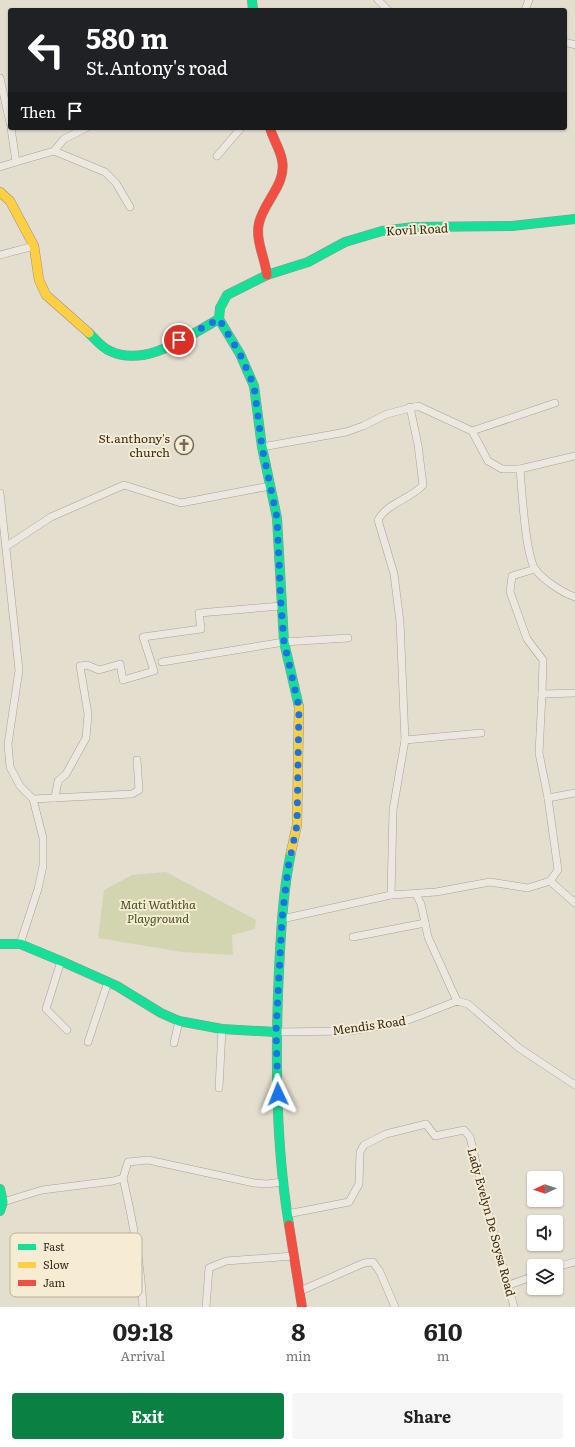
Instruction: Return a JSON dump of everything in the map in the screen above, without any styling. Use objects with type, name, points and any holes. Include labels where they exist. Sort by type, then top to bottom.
[{"type":"street","points":[[378,0],[386,8]]},
{"type":"street","points":[[0,78],[8,114]]},
{"type":"street","points":[[11,130],[16,162]]},
{"type":"street","points":[[0,167],[54,151],[64,140],[82,130]]},
{"type":"street","points":[[217,156],[239,130]]},
{"type":"street","points":[[267,275],[266,262],[258,237],[259,223],[269,199],[282,176],[284,165],[271,130]]},
{"type":"street","points":[[54,151],[105,172],[116,183],[130,207]]},
{"type":"street","points":[[0,192],[10,201],[34,246],[40,280],[46,294],[109,351],[129,357],[146,355],[166,347],[219,319],[240,354],[254,386],[262,447],[277,518],[284,642],[299,707],[299,784],[297,825],[288,868],[282,919],[276,1032],[282,1182],[302,1307]]},
{"type":"street","name":"Kovil Road","points":[[219,319],[220,308],[227,295],[267,275],[308,262],[345,242],[382,231],[414,228],[512,226],[575,219]]},
{"type":"street","points":[[0,255],[34,246]]},
{"type":"street","points":[[472,432],[555,403]]},
{"type":"street","points":[[262,447],[346,432],[363,426],[387,414],[418,406],[472,432],[488,461],[502,470],[520,469],[575,456]]},
{"type":"street","points":[[391,895],[393,810],[404,740],[400,622],[394,574],[378,520],[382,513],[417,492],[423,485],[418,445],[410,407]]},
{"type":"street","points":[[520,469],[529,551],[535,569],[562,592],[575,597]]},
{"type":"street","points":[[6,546],[51,516],[124,485],[181,503],[270,486]]},
{"type":"street","points":[[0,493],[19,670],[8,744],[9,759],[10,767],[20,786],[33,799],[43,838],[43,866],[38,889],[20,944]]},
{"type":"street","points":[[282,919],[391,895],[416,894],[490,882],[528,888],[550,881],[558,870],[548,798],[539,753],[543,660],[528,639],[510,592],[512,576],[535,569]]},
{"type":"street","points":[[55,798],[58,781],[66,774],[86,738],[88,714],[80,666],[87,665],[99,670],[120,664],[123,680],[154,671],[143,637],[201,629],[199,613],[281,606]]},
{"type":"street","points":[[162,662],[284,642],[348,638]]},
{"type":"street","points":[[542,694],[575,693]]},
{"type":"street","points":[[404,740],[481,733]]},
{"type":"street","points":[[33,799],[132,794],[139,790],[137,760]]},
{"type":"street","points":[[548,798],[575,793]]},
{"type":"street","points":[[550,881],[575,903]]},
{"type":"street","points":[[416,894],[421,904],[428,938],[457,1001],[468,1004],[519,1048],[575,1085]]},
{"type":"street","points":[[353,937],[425,923]]},
{"type":"street","points":[[0,944],[20,944],[61,961],[108,982],[161,1013],[178,1021],[222,1029],[276,1032]]},
{"type":"street","points":[[61,961],[46,1009],[67,1030]]},
{"type":"street","points":[[88,1042],[108,982]]},
{"type":"street","name":"Mendis Road","points":[[276,1032],[350,1031],[382,1026],[411,1019],[457,1001]]},
{"type":"street","points":[[174,1043],[178,1021]]},
{"type":"street","points":[[219,1088],[222,1029]]},
{"type":"street","name":"Lady Evelyn De Soysa Road","points":[[287,1214],[349,1202],[358,1184],[360,1152],[364,1145],[386,1134],[426,1124],[435,1136],[464,1130],[470,1136],[485,1201],[514,1307]]},
{"type":"street","points":[[135,1233],[123,1178],[128,1162],[148,1160],[254,1183],[267,1184],[282,1182]]},
{"type":"street","points":[[0,1188],[1,1206],[42,1190],[113,1181],[123,1178]]},
{"type":"street","points":[[206,1307],[209,1268],[226,1261],[293,1256]]},
{"type":"street","points":[[300,1291],[364,1263],[373,1262],[380,1272],[395,1307]]},
{"type":"street","points":[[563,1265],[575,1262]]},
{"type":"street","points":[[509,1285],[527,1279]]},
{"type":"street","points":[[142,1282],[143,1307]]},
{"type":"green space","name":"Mati Waththa Playground","points":[[166,872],[256,920],[255,929],[232,935],[233,955],[182,952],[98,938],[104,890],[132,875]]},
{"type":"traffic: fast","points":[[252,0],[253,8]]},
{"type":"traffic: fast","points":[[219,319],[220,308],[227,295],[267,275],[308,262],[345,242],[382,231],[414,227],[512,226],[575,219]]},
{"type":"traffic: fast","points":[[89,333],[101,346],[107,350],[124,355],[138,356],[166,348],[219,319]]},
{"type":"traffic: fast","points":[[219,319],[240,354],[254,386],[262,447],[277,518],[284,642],[299,707]]},
{"type":"traffic: fast","points":[[289,1225],[281,1162],[277,1098],[277,1033],[279,970],[284,896],[291,852]]},
{"type":"traffic: fast","points":[[0,944],[20,944],[61,961],[117,986],[161,1013],[179,1021],[222,1029],[276,1032]]},
{"type":"traffic: fast","points":[[0,1189],[3,1202],[0,1211]]},
{"type":"traffic: slow","points":[[0,192],[10,201],[34,246],[39,280],[46,295],[89,333]]},
{"type":"traffic: slow","points":[[291,852],[297,825],[299,707]]},
{"type":"traffic: jam","points":[[267,275],[259,242],[258,229],[265,207],[278,185],[283,169],[281,156],[271,130]]},
{"type":"traffic: jam","points":[[289,1225],[302,1307]]},
{"type":"place","name":"St.anthony's church","points":[[184,445]]},
{"type":"route","points":[[179,340],[219,319],[240,354],[254,386],[262,447],[277,518],[284,642],[299,707],[299,784],[297,825],[288,868],[282,919],[276,1032],[278,1094]]}]
